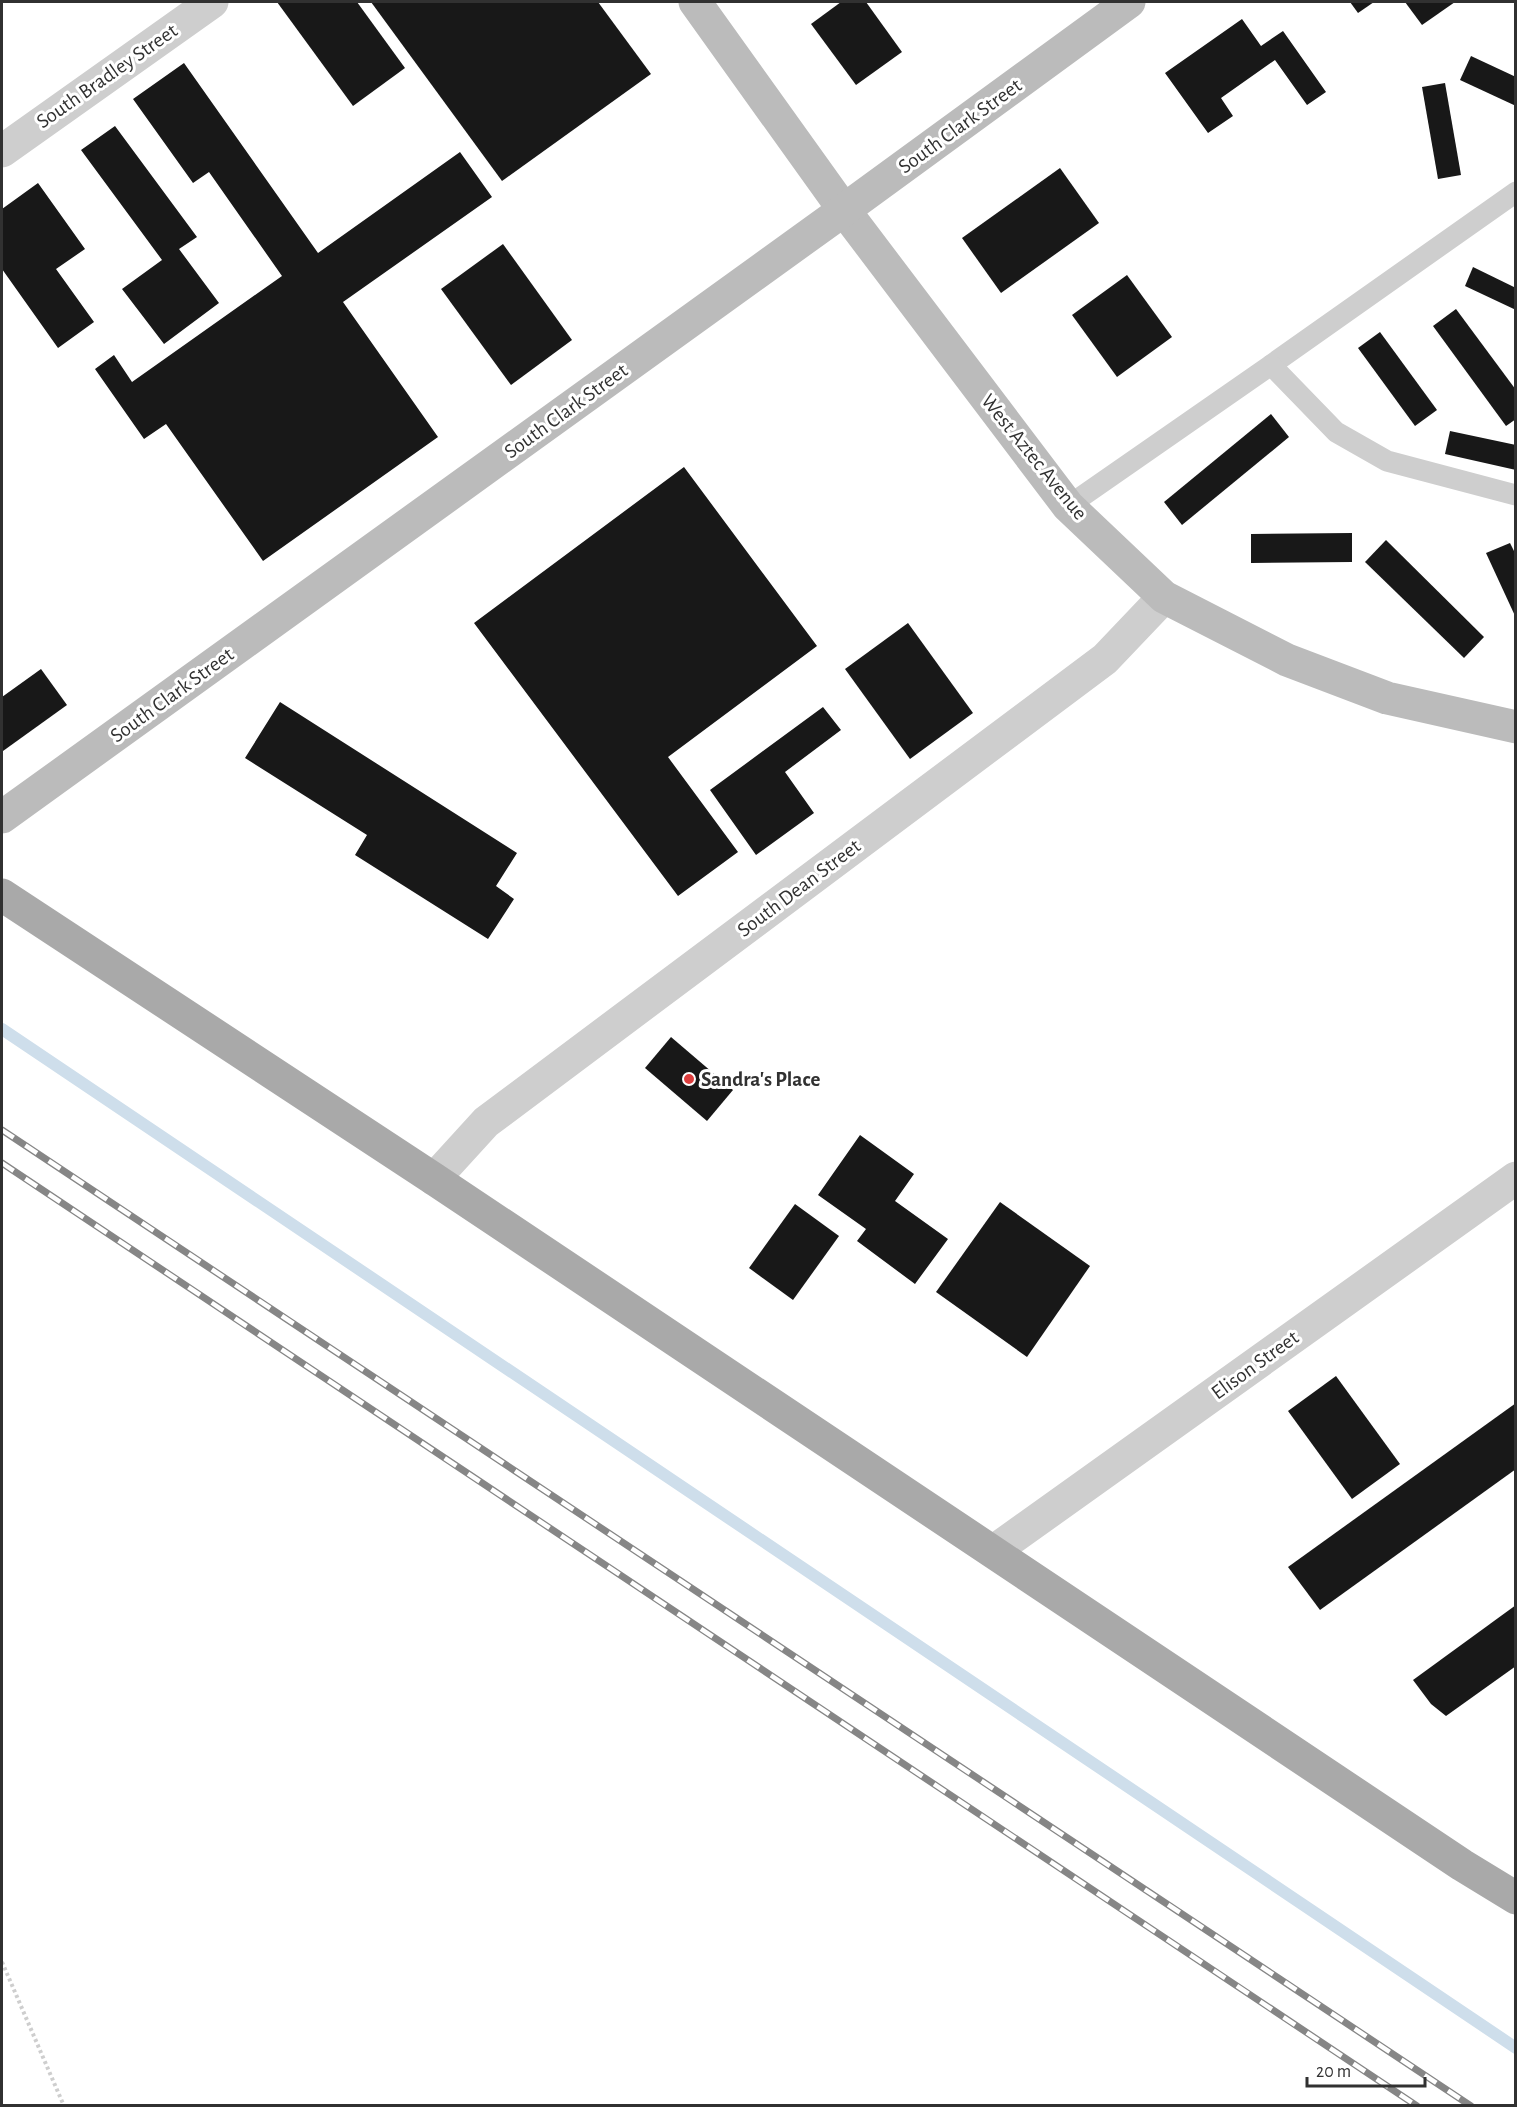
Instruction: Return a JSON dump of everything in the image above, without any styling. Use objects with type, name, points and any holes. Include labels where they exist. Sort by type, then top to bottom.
[{"type":"main road","points":[[2,895],[434,1179],[1515,1898]]},
{"type":"street","name":"South Bradley Street","points":[[2,151],[212,2]]},
{"type":"street","name":"West Aztec Avenue","points":[[695,2],[844,210],[1068,507],[1164,597],[1287,660],[1387,698],[1515,727]]},
{"type":"street","name":"South Clark Street","points":[[2,817],[1129,2]]},
{"type":"street","name":"South Dean Street","points":[[434,1179],[486,1122],[1105,659],[1164,597]]},
{"type":"street","name":"Elison Street","points":[[994,1551],[1515,1178]]},
{"type":"lane","points":[[1068,507],[1515,192]]},
{"type":"lane","points":[[1271,365],[1336,432],[1387,461],[1515,495]]},
{"type":"path","points":[[2,1962],[64,2106]]},
{"type":"building","points":[[277,2],[357,2],[405,68],[353,106]]},
{"type":"building","points":[[371,2],[598,2],[651,74],[502,181]]},
{"type":"building","points":[[841,2],[866,2],[902,52],[856,85],[811,24]]},
{"type":"building","points":[[1350,2],[1374,2],[1358,13]]},
{"type":"building","points":[[1405,2],[1455,2],[1422,25]]},
{"type":"building","points":[[1242,19],[1261,46],[1283,31],[1326,92],[1307,105],[1275,60],[1221,98],[1233,116],[1208,133],[1165,73]]},
{"type":"building","points":[[1471,56],[1516,77],[1516,106],[1460,80]]},
{"type":"building","points":[[184,63],[318,253],[460,152],[492,197],[343,302],[438,437],[263,561],[166,424],[144,439],[95,369],[114,355],[132,382],[282,276],[209,172],[193,183],[133,99]]},
{"type":"building","points":[[1445,83],[1461,175],[1438,179],[1422,87]]},
{"type":"building","points":[[115,126],[197,237],[179,249],[219,303],[164,344],[122,289],[162,260],[81,150]]},
{"type":"building","points":[[1060,168],[1099,223],[1001,293],[962,238]]},
{"type":"building","points":[[38,183],[85,249],[56,269],[94,322],[58,348],[2,269],[2,209]]},
{"type":"building","points":[[503,244],[572,340],[511,385],[441,289]]},
{"type":"building","points":[[1473,267],[1516,288],[1516,310],[1465,286]]},
{"type":"building","points":[[1127,275],[1172,337],[1117,377],[1072,315]]},
{"type":"building","points":[[1456,309],[1516,390],[1516,419],[1506,426],[1433,326]]},
{"type":"building","points":[[1380,332],[1437,410],[1415,426],[1358,348]]},
{"type":"building","points":[[1271,414],[1289,437],[1182,525],[1164,502]]},
{"type":"building","points":[[1450,431],[1516,445],[1516,470],[1445,454]]},
{"type":"building","points":[[684,467],[817,646],[668,757],[738,852],[678,896],[474,623]]},
{"type":"building","points":[[1352,533],[1352,562],[1251,563],[1251,534]]},
{"type":"building","points":[[1386,540],[1484,637],[1464,658],[1365,562]]},
{"type":"building","points":[[1510,543],[1516,555],[1516,618],[1486,553]]},
{"type":"building","points":[[908,623],[973,713],[910,759],[845,669]]},
{"type":"building","points":[[41,669],[67,705],[3,751],[2,697]]},
{"type":"building","points":[[280,702],[517,853],[496,886],[514,899],[488,939],[355,855],[367,835],[245,758]]},
{"type":"building","points":[[823,707],[841,730],[785,772],[814,813],[756,855],[710,790]]},
{"type":"building","name":"Sandra's Place","points":[[671,1037],[733,1090],[707,1121],[645,1068]]},
{"type":"building","points":[[860,1135],[914,1174],[895,1201],[948,1239],[915,1284],[857,1241],[866,1229],[818,1195]]},
{"type":"building","points":[[1000,1202],[1090,1266],[1027,1357],[936,1292]]},
{"type":"building","points":[[795,1204],[839,1236],[793,1300],[749,1268]]},
{"type":"building","points":[[1336,1376],[1400,1464],[1352,1499],[1288,1411]]},
{"type":"building","points":[[1516,1403],[1516,1469],[1320,1610],[1288,1567]]},
{"type":"building","points":[[1516,1605],[1516,1666],[1446,1716],[1431,1704],[1413,1680]]},
{"type":"waterway","points":[[2,1029],[1516,2048]]},
{"type":"railway","points":[[2,1130],[1471,2106]]},
{"type":"railway","points":[[2,1163],[1417,2106]]},
{"type":"place","name":"Sandra's Place","points":[[689,1079]]}]
